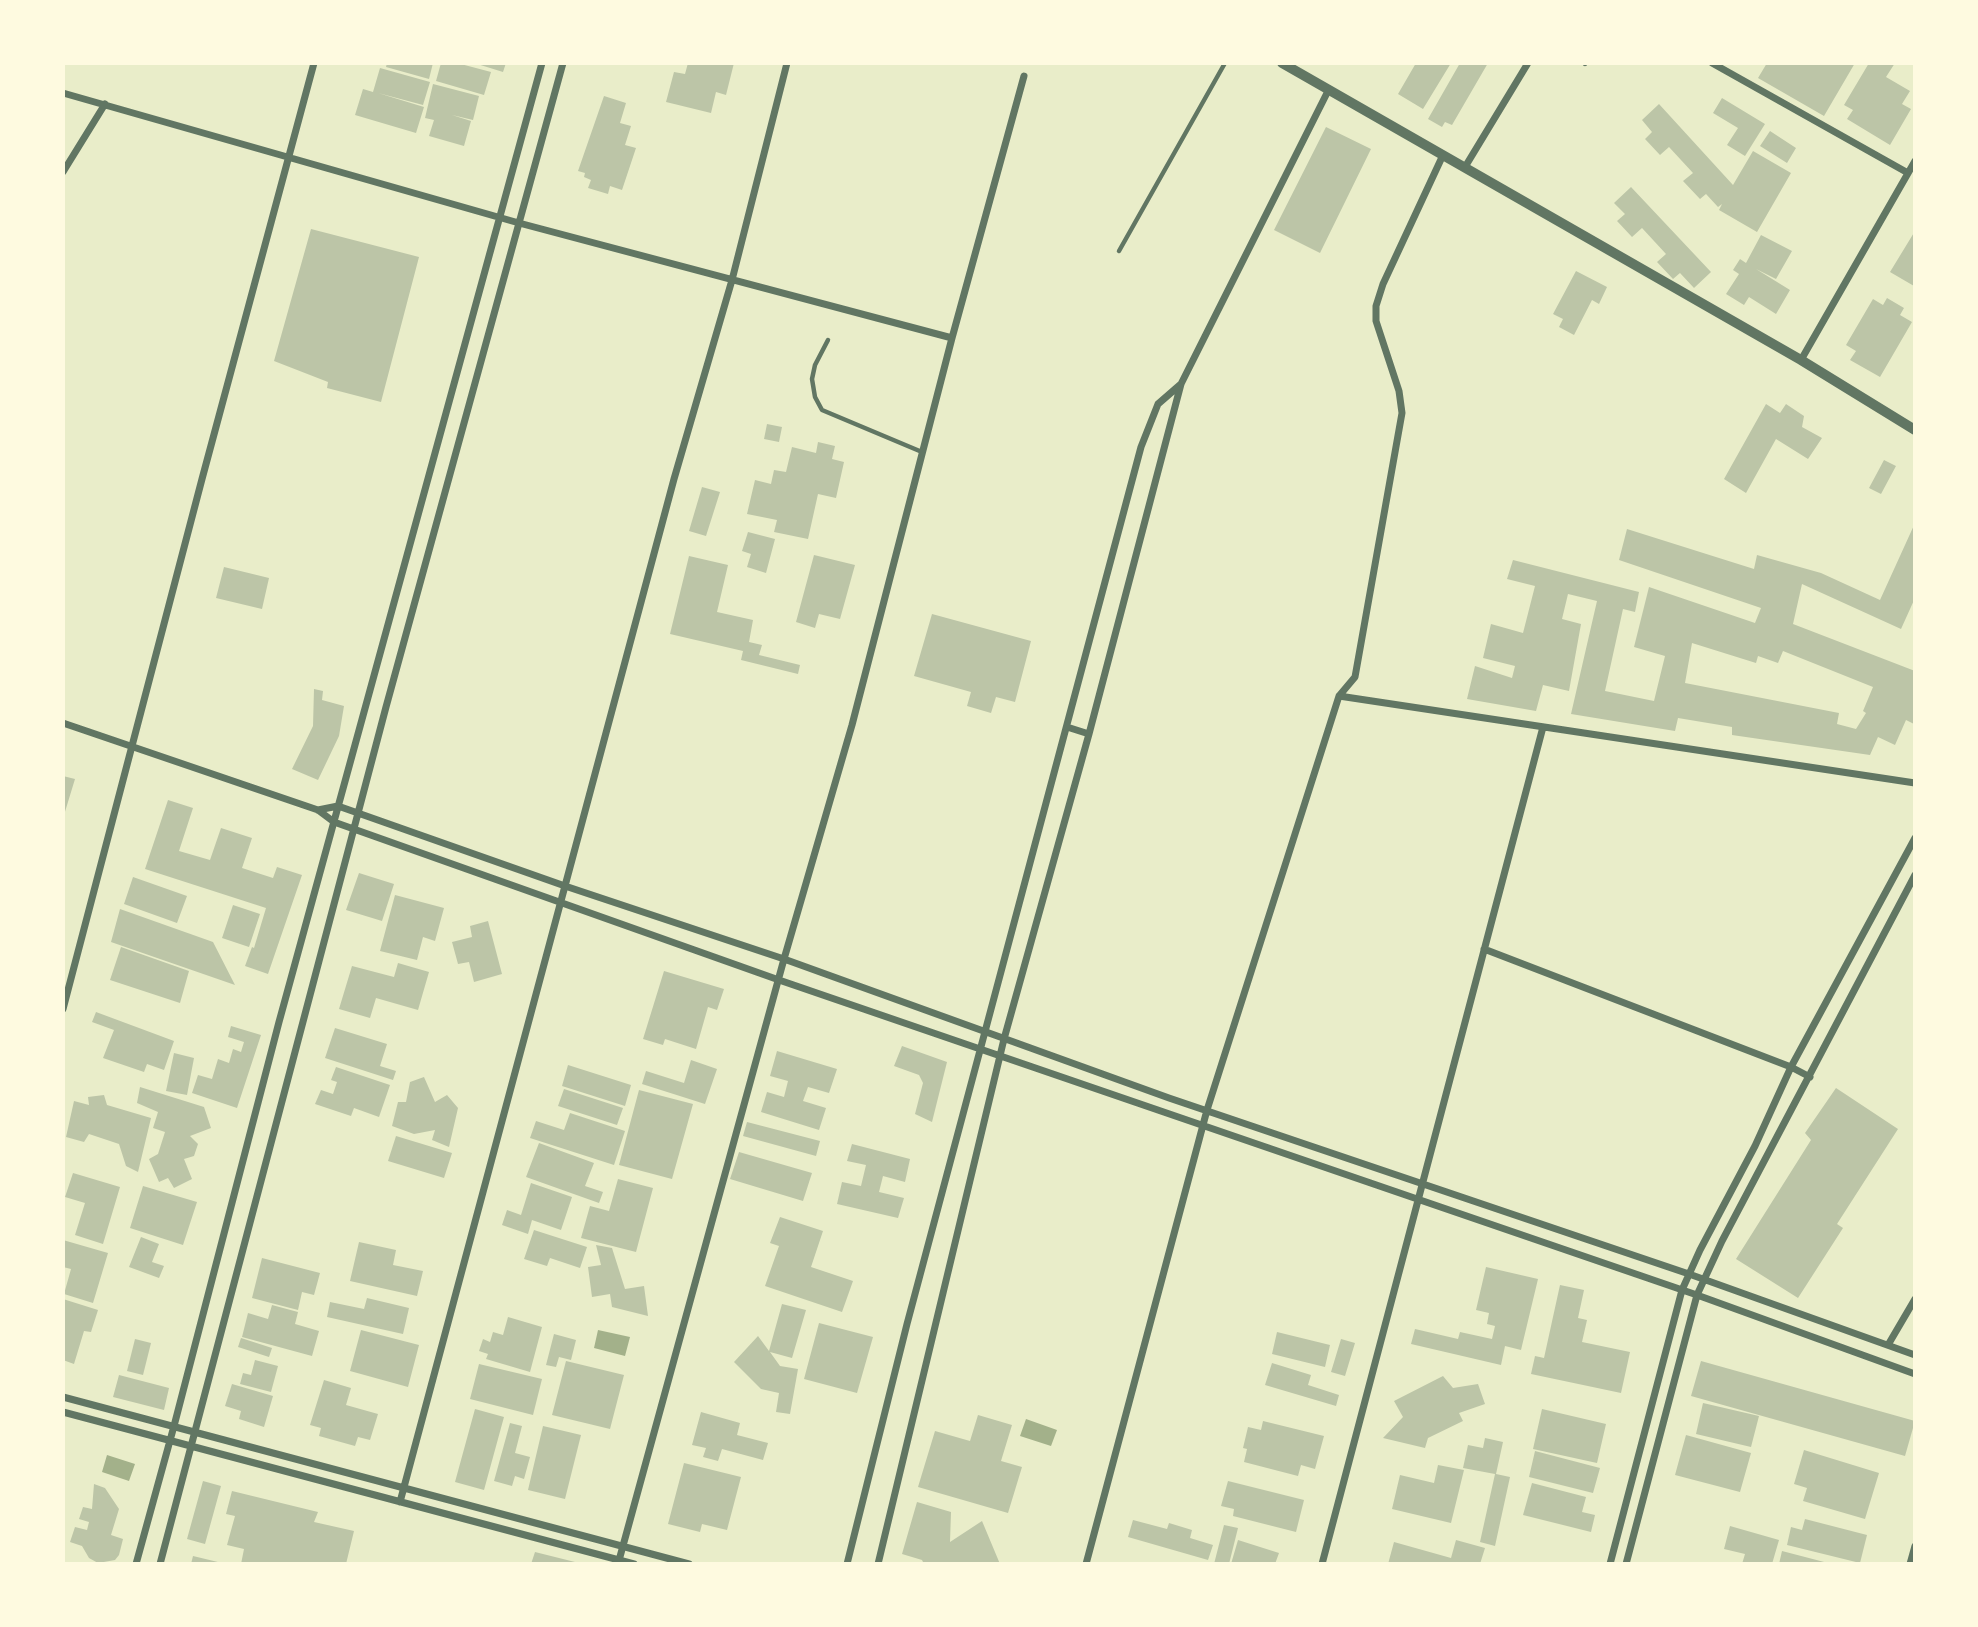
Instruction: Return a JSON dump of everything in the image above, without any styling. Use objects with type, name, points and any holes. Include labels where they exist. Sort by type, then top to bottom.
[{"type":"street","points":[[63,1009],[314,63]]},
{"type":"street","points":[[136,1564],[275,1035],[542,63]]},
{"type":"street","points":[[160,1564],[358,814],[563,63]]},
{"type":"street","points":[[400,1502],[674,479],[732,279],[787,63]]},
{"type":"street","points":[[1282,63],[1801,359],[1915,430]]},
{"type":"street","points":[[1465,167],[1528,63]]},
{"type":"street","points":[[1712,63],[1908,173]]},
{"type":"street","points":[[619,1562],[784,959],[852,724],[952,338],[1024,76]]},
{"type":"street","points":[[878,1564],[1004,1039],[1089,734],[1181,384],[1329,89]]},
{"type":"street","points":[[63,93],[519,223],[952,338]]},
{"type":"street","points":[[63,172],[105,104]]},
{"type":"street","points":[[1086,1564],[1207,1110],[1339,696],[1355,677],[1402,413],[1399,391],[1376,321],[1376,306],[1383,284],[1443,155]]},
{"type":"street","points":[[1801,359],[1915,161]]},
{"type":"street","points":[[847,1564],[907,1325],[1141,447],[1158,404],[1181,384]]},
{"type":"street","points":[[1339,696],[1915,783]]},
{"type":"street","points":[[63,723],[318,810],[334,822],[779,980],[1697,1295],[1915,1374]]},
{"type":"street","points":[[1067,727],[1089,734]]},
{"type":"street","points":[[1322,1564],[1544,727]]},
{"type":"street","points":[[318,810],[338,806],[784,959],[985,1033],[1421,1185],[1704,1279],[1915,1355]]},
{"type":"street","points":[[1610,1564],[1682,1290],[1755,1146],[1791,1066],[1915,838]]},
{"type":"street","points":[[1626,1564],[1697,1295],[1722,1241],[1915,875]]},
{"type":"street","points":[[1484,949],[1791,1066],[1810,1077]]},
{"type":"street","points":[[1888,1345],[1915,1299]]},
{"type":"street","points":[[63,1397],[689,1564]]},
{"type":"street","points":[[63,1412],[634,1564]]},
{"type":"street","points":[[1910,1564],[1915,1546]]},
{"type":"lane","points":[[1119,251],[1225,63]]},
{"type":"lane","points":[[828,340],[811,379],[815,397],[822,410],[922,452]]},
{"type":"shaded area","points":[[598,1330],[630,1337],[625,1356],[594,1348]]},
{"type":"shaded area","points":[[1026,1419],[1057,1430],[1051,1446],[1020,1436]]},
{"type":"shaded area","points":[[107,1455],[135,1464],[129,1481],[102,1472]]},
{"type":"building","points":[[387,63],[433,63],[429,79],[386,67]]},
{"type":"building","points":[[441,63],[457,63],[491,72],[484,95],[436,81]]},
{"type":"building","points":[[474,63],[506,63],[503,72]]},
{"type":"building","points":[[688,63],[734,63],[726,95],[716,92],[711,113],[666,102],[674,72],[685,74]]},
{"type":"building","points":[[1416,63],[1451,63],[1423,109],[1398,94]]},
{"type":"building","points":[[1460,63],[1488,63],[1452,125],[1445,122],[1442,127],[1428,119]]},
{"type":"building","points":[[1767,63],[1855,63],[1824,116],[1758,78]]},
{"type":"building","points":[[1869,63],[1895,63],[1886,77],[1910,91],[1902,104],[1911,109],[1890,145],[1847,119],[1853,110],[1844,105]]},
{"type":"building","points":[[380,68],[430,82],[423,105],[378,93],[424,107],[416,133],[355,115],[363,89],[373,92]]},
{"type":"building","points":[[433,84],[479,96],[473,120],[452,115],[471,121],[464,146],[429,136],[434,120],[425,118]]},
{"type":"building","points":[[604,96],[626,103],[620,123],[631,126],[625,145],[636,148],[622,190],[610,186],[608,194],[588,188],[591,180],[584,177],[585,173],[578,171]]},
{"type":"building","points":[[1722,98],[1765,124],[1745,156],[1727,145],[1738,128],[1713,113]]},
{"type":"building","points":[[1659,104],[1733,185],[1753,151],[1791,173],[1757,232],[1719,210],[1722,204],[1718,207],[1706,194],[1700,199],[1683,181],[1693,173],[1669,147],[1660,155],[1645,139],[1652,132],[1642,120]]},
{"type":"building","points":[[1326,127],[1371,149],[1320,253],[1274,230]]},
{"type":"building","points":[[1770,131],[1796,148],[1787,163],[1760,146]]},
{"type":"building","points":[[1631,187],[1711,272],[1694,288],[1680,273],[1673,279],[1657,262],[1666,254],[1642,228],[1632,237],[1617,221],[1625,214],[1614,203]]},
{"type":"building","points":[[311,229],[419,257],[381,402],[327,388],[328,382],[274,361]]},
{"type":"building","points":[[1915,231],[1915,284],[1914,286],[1890,272]]},
{"type":"building","points":[[1761,235],[1792,251],[1776,279],[1756,269],[1790,290],[1776,314],[1749,297],[1744,305],[1726,294],[1739,274],[1733,270],[1740,259],[1746,263]]},
{"type":"building","points":[[1576,271],[1607,287],[1599,304],[1592,300],[1574,335],[1559,327],[1563,319],[1553,314]]},
{"type":"building","points":[[1887,298],[1904,308],[1900,315],[1912,322],[1880,377],[1850,360],[1856,351],[1846,345],[1873,299],[1883,305]]},
{"type":"building","points":[[1766,404],[1780,413],[1786,404],[1804,416],[1802,427],[1822,438],[1808,459],[1776,439],[1746,493],[1724,479]]},
{"type":"building","points":[[767,424],[782,427],[779,442],[764,439]]},
{"type":"building","points":[[818,442],[835,446],[832,459],[844,462],[836,498],[818,494],[808,539],[774,532],[777,520],[747,514],[755,480],[771,484],[774,470],[786,472],[792,447],[816,453]]},
{"type":"building","points":[[1884,460],[1896,466],[1881,494],[1869,488]]},
{"type":"building","points":[[702,487],[720,492],[706,536],[689,531]]},
{"type":"building","points":[[1915,523],[1915,598],[1901,629],[1802,584],[1793,624],[1915,671],[1914,724],[1906,720],[1895,745],[1878,737],[1870,755],[1732,735],[1732,727],[1678,718],[1675,731],[1571,714],[1597,601],[1568,594],[1562,619],[1581,624],[1569,691],[1543,685],[1536,711],[1467,699],[1475,666],[1512,678],[1515,666],[1483,658],[1491,624],[1523,633],[1535,586],[1507,579],[1513,560],[1639,592],[1635,612],[1623,609],[1605,691],[1654,701],[1665,656],[1634,647],[1649,587],[1755,623],[1761,608],[1619,560],[1627,529],[1754,569],[1757,555],[1821,573],[1880,600]],"holes":[[[1692,643],[1756,663],[1758,656],[1778,663],[1783,651],[1873,687],[1863,711],[1866,713],[1856,729],[1837,724],[1839,713],[1685,683]]]},
{"type":"building","points":[[748,532],[775,539],[766,573],[747,567],[751,554],[742,551]]},
{"type":"building","points":[[814,555],[855,565],[840,619],[819,614],[815,628],[796,622]]},
{"type":"building","points":[[689,556],[728,565],[717,612],[753,620],[749,642],[762,645],[759,655],[800,665],[798,674],[741,660],[743,651],[670,634]]},
{"type":"building","points":[[224,567],[269,578],[262,609],[216,598]]},
{"type":"building","points":[[932,614],[1031,641],[1015,702],[996,697],[991,713],[967,706],[971,692],[914,676]]},
{"type":"building","points":[[314,689],[323,691],[322,700],[344,706],[339,736],[318,780],[292,769],[313,726]]},
{"type":"building","points":[[63,776],[75,779],[64,815],[63,815]]},
{"type":"building","points":[[168,800],[193,808],[179,851],[210,860],[221,828],[252,838],[242,868],[273,878],[277,867],[302,875],[268,974],[245,966],[252,947],[254,948],[266,908],[145,869]]},
{"type":"building","points":[[359,873],[394,884],[382,921],[346,910]]},
{"type":"building","points":[[133,877],[187,896],[177,923],[124,904]]},
{"type":"building","points":[[395,895],[444,908],[435,941],[423,937],[417,960],[380,951]]},
{"type":"building","points":[[233,905],[260,914],[249,947],[222,938]]},
{"type":"building","points":[[120,909],[213,942],[235,985],[111,942]]},
{"type":"building","points":[[488,921],[502,974],[474,982],[469,962],[458,964],[452,942],[472,937],[470,926]]},
{"type":"building","points":[[121,947],[189,971],[180,1003],[110,980]]},
{"type":"building","points":[[398,963],[429,972],[418,1010],[376,998],[370,1018],[339,1009],[352,966],[394,977]]},
{"type":"building","points":[[664,971],[724,989],[717,1010],[708,1007],[696,1049],[665,1039],[663,1045],[643,1039]]},
{"type":"building","points":[[96,1012],[174,1041],[164,1070],[147,1064],[144,1072],[103,1058],[114,1030],[92,1022]]},
{"type":"building","points":[[231,1026],[261,1035],[237,1108],[192,1093],[198,1075],[212,1079],[218,1059],[229,1063],[233,1049],[241,1052],[244,1042],[228,1037]]},
{"type":"building","points":[[335,1028],[387,1044],[380,1066],[396,1071],[393,1080],[325,1058]]},
{"type":"building","points":[[902,1046],[947,1062],[932,1122],[915,1114],[923,1083],[919,1075],[894,1066]]},
{"type":"building","points":[[777,1051],[837,1069],[829,1093],[808,1087],[803,1101],[826,1108],[819,1130],[761,1112],[767,1092],[784,1097],[788,1081],[770,1076]]},
{"type":"building","points":[[174,1053],[194,1058],[187,1095],[166,1091]]},
{"type":"building","points":[[691,1060],[717,1069],[705,1104],[642,1084],[646,1071],[684,1083]]},
{"type":"building","points":[[568,1065],[631,1085],[625,1106],[562,1086]]},
{"type":"building","points":[[336,1067],[390,1085],[379,1117],[354,1108],[351,1116],[315,1104],[321,1090],[333,1094],[337,1082],[331,1080]]},
{"type":"building","points":[[424,1077],[435,1102],[447,1095],[458,1108],[449,1147],[432,1140],[435,1130],[414,1134],[392,1126],[398,1102],[406,1102],[410,1082]]},
{"type":"building","points":[[140,1087],[204,1107],[211,1128],[190,1136],[198,1144],[194,1156],[184,1159],[192,1179],[174,1188],[168,1178],[159,1182],[149,1159],[158,1154],[165,1132],[153,1128],[158,1112],[137,1103]]},
{"type":"building","points":[[1836,1088],[1898,1129],[1837,1224],[1843,1228],[1798,1298],[1736,1259],[1811,1140],[1805,1133]]},
{"type":"building","points":[[564,1089],[623,1108],[617,1125],[558,1106]]},
{"type":"building","points":[[639,1090],[693,1104],[672,1179],[619,1165]]},
{"type":"building","points":[[104,1095],[107,1105],[151,1118],[138,1172],[126,1166],[119,1144],[89,1134],[84,1142],[66,1137],[74,1101],[89,1105],[88,1097]]},
{"type":"building","points":[[570,1113],[625,1131],[614,1165],[530,1138],[536,1121],[564,1130]]},
{"type":"building","points":[[747,1122],[820,1141],[816,1156],[743,1136]]},
{"type":"building","points":[[396,1136],[452,1153],[444,1178],[388,1161]]},
{"type":"building","points":[[539,1143],[594,1163],[585,1186],[603,1192],[599,1203],[526,1177]]},
{"type":"building","points":[[852,1144],[910,1159],[905,1182],[883,1176],[879,1192],[904,1198],[898,1218],[837,1204],[842,1182],[861,1186],[866,1165],[847,1161]]},
{"type":"building","points":[[739,1152],[812,1173],[803,1201],[730,1179]]},
{"type":"building","points":[[73,1173],[120,1187],[103,1244],[75,1235],[85,1203],[65,1197]]},
{"type":"building","points":[[618,1179],[653,1188],[636,1252],[581,1238],[590,1206],[609,1211]]},
{"type":"building","points":[[531,1183],[572,1197],[561,1230],[532,1220],[528,1234],[502,1225],[507,1210],[521,1215]]},
{"type":"building","points":[[143,1186],[197,1202],[183,1245],[130,1228]]},
{"type":"building","points":[[780,1217],[823,1231],[811,1267],[853,1281],[842,1312],[765,1286],[779,1246],[770,1243]]},
{"type":"building","points":[[534,1230],[587,1247],[580,1268],[550,1258],[547,1266],[524,1259]]},
{"type":"building","points":[[141,1237],[159,1244],[152,1262],[164,1266],[159,1278],[129,1267]]},
{"type":"building","points":[[63,1240],[108,1253],[93,1303],[64,1294],[71,1269],[63,1267]]},
{"type":"building","points":[[359,1242],[396,1250],[393,1265],[423,1271],[417,1296],[350,1281]]},
{"type":"building","points":[[596,1245],[612,1248],[625,1289],[644,1286],[648,1316],[612,1307],[610,1294],[592,1297],[588,1267],[601,1265]]},
{"type":"building","points":[[262,1258],[320,1273],[314,1295],[302,1292],[298,1310],[252,1298]]},
{"type":"building","points":[[1486,1267],[1538,1279],[1521,1350],[1505,1346],[1501,1365],[1411,1344],[1415,1329],[1458,1339],[1460,1332],[1492,1339],[1495,1326],[1487,1324],[1489,1313],[1476,1310]]},
{"type":"building","points":[[1560,1285],[1584,1290],[1578,1318],[1587,1320],[1582,1342],[1630,1352],[1621,1393],[1531,1374],[1535,1356],[1544,1358]]},
{"type":"building","points":[[367,1298],[409,1308],[403,1334],[327,1317],[330,1302],[364,1309]]},
{"type":"building","points":[[63,1299],[98,1310],[91,1332],[84,1331],[74,1364],[63,1360]]},
{"type":"building","points":[[782,1304],[806,1310],[792,1358],[770,1352],[780,1366],[798,1369],[790,1414],[776,1412],[779,1393],[761,1389],[734,1362],[758,1336],[769,1351]]},
{"type":"building","points":[[272,1305],[298,1312],[295,1324],[319,1331],[312,1356],[242,1337],[248,1313],[268,1319]]},
{"type":"building","points":[[508,1317],[542,1327],[530,1372],[486,1359],[488,1354],[479,1351],[483,1339],[490,1342],[493,1332],[503,1335]]},
{"type":"building","points":[[819,1323],[873,1337],[857,1393],[804,1379]]},
{"type":"building","points":[[361,1330],[419,1345],[408,1387],[350,1371]]},
{"type":"building","points":[[1277,1332],[1330,1345],[1325,1367],[1272,1354]]},
{"type":"building","points":[[554,1334],[576,1340],[571,1360],[559,1357],[556,1367],[546,1365]]},
{"type":"building","points":[[241,1338],[272,1348],[269,1357],[238,1347]]},
{"type":"building","points":[[135,1339],[151,1343],[143,1375],[127,1371]]},
{"type":"building","points":[[1341,1339],[1355,1343],[1345,1376],[1331,1372]]},
{"type":"building","points":[[255,1360],[278,1366],[271,1392],[240,1384],[243,1373],[251,1375]]},
{"type":"building","points":[[566,1361],[624,1375],[610,1429],[552,1415]]},
{"type":"building","points":[[1701,1361],[1915,1421],[1905,1456],[1691,1396]]},
{"type":"building","points":[[1272,1363],[1311,1375],[1308,1385],[1339,1395],[1336,1406],[1265,1385]]},
{"type":"building","points":[[479,1364],[542,1379],[533,1415],[470,1399]]},
{"type":"building","points":[[119,1375],[169,1388],[164,1410],[113,1397]]},
{"type":"building","points":[[1443,1376],[1453,1388],[1478,1384],[1485,1404],[1459,1413],[1463,1421],[1428,1438],[1425,1448],[1383,1438],[1403,1417],[1394,1401]]},
{"type":"building","points":[[324,1380],[351,1388],[346,1405],[378,1414],[370,1440],[358,1437],[355,1446],[319,1436],[321,1428],[310,1425]]},
{"type":"building","points":[[232,1384],[273,1396],[264,1427],[239,1419],[241,1411],[225,1406]]},
{"type":"building","points":[[1703,1403],[1759,1416],[1751,1447],[1696,1434]]},
{"type":"building","points":[[475,1409],[504,1417],[484,1490],[455,1482]]},
{"type":"building","points":[[1542,1409],[1606,1424],[1597,1463],[1533,1449]]},
{"type":"building","points":[[701,1412],[740,1423],[737,1435],[768,1443],[763,1460],[722,1449],[718,1461],[703,1457],[706,1448],[692,1445]]},
{"type":"building","points":[[978,1415],[1012,1425],[1001,1461],[1022,1467],[1008,1513],[918,1487],[935,1431],[970,1441]]},
{"type":"building","points":[[1263,1421],[1324,1436],[1315,1469],[1301,1465],[1298,1476],[1244,1462],[1247,1449],[1243,1448],[1248,1427],[1261,1430]]},
{"type":"building","points":[[510,1423],[522,1426],[515,1453],[530,1457],[524,1479],[515,1476],[512,1486],[494,1481]]},
{"type":"building","points":[[543,1426],[581,1435],[565,1499],[528,1490]]},
{"type":"building","points":[[1686,1435],[1751,1453],[1740,1492],[1675,1475]]},
{"type":"building","points":[[1485,1438],[1503,1442],[1496,1474],[1510,1477],[1495,1546],[1480,1542],[1495,1474],[1463,1468],[1468,1445],[1483,1448]]},
{"type":"building","points":[[1804,1450],[1879,1473],[1865,1519],[1803,1501],[1807,1488],[1794,1484]]},
{"type":"building","points":[[1535,1451],[1600,1468],[1593,1493],[1529,1477]]},
{"type":"building","points":[[684,1463],[741,1477],[727,1530],[702,1524],[700,1532],[668,1524]]},
{"type":"building","points":[[1438,1465],[1464,1470],[1451,1523],[1392,1509],[1400,1475],[1434,1483]]},
{"type":"building","points":[[203,1481],[221,1486],[205,1544],[187,1539]]},
{"type":"building","points":[[1228,1481],[1304,1500],[1296,1532],[1233,1516],[1234,1509],[1221,1506]]},
{"type":"building","points":[[1532,1483],[1586,1497],[1582,1512],[1595,1515],[1591,1532],[1523,1515]]},
{"type":"building","points":[[94,1484],[105,1488],[119,1509],[111,1535],[123,1539],[115,1560],[98,1563],[89,1558],[82,1546],[70,1542],[75,1527],[87,1530],[89,1522],[79,1519],[83,1507],[92,1509]]},
{"type":"building","points":[[232,1491],[318,1512],[314,1522],[354,1531],[346,1564],[241,1564],[244,1549],[227,1545],[235,1516],[226,1514]]},
{"type":"building","points":[[917,1502],[951,1512],[950,1542],[982,1521],[1000,1564],[924,1564],[922,1560],[902,1554]]},
{"type":"building","points":[[1805,1519],[1867,1535],[1860,1563],[1787,1545],[1791,1527],[1802,1530]]},
{"type":"building","points":[[1133,1520],[1167,1529],[1169,1523],[1192,1530],[1190,1538],[1213,1545],[1208,1560],[1128,1537]]},
{"type":"building","points":[[1224,1525],[1238,1528],[1229,1564],[1214,1564]]},
{"type":"building","points":[[1730,1526],[1779,1540],[1772,1564],[1742,1564],[1745,1554],[1724,1549]]},
{"type":"building","points":[[1238,1540],[1279,1553],[1275,1564],[1231,1564]]},
{"type":"building","points":[[1456,1540],[1485,1548],[1480,1564],[1388,1564],[1394,1542],[1451,1558]]},
{"type":"building","points":[[1782,1551],[1828,1563],[1828,1564],[1779,1564]]},
{"type":"building","points":[[535,1552],[579,1563],[579,1564],[531,1564]]},
{"type":"building","points":[[193,1556],[222,1563],[222,1564],[191,1564]]}]
